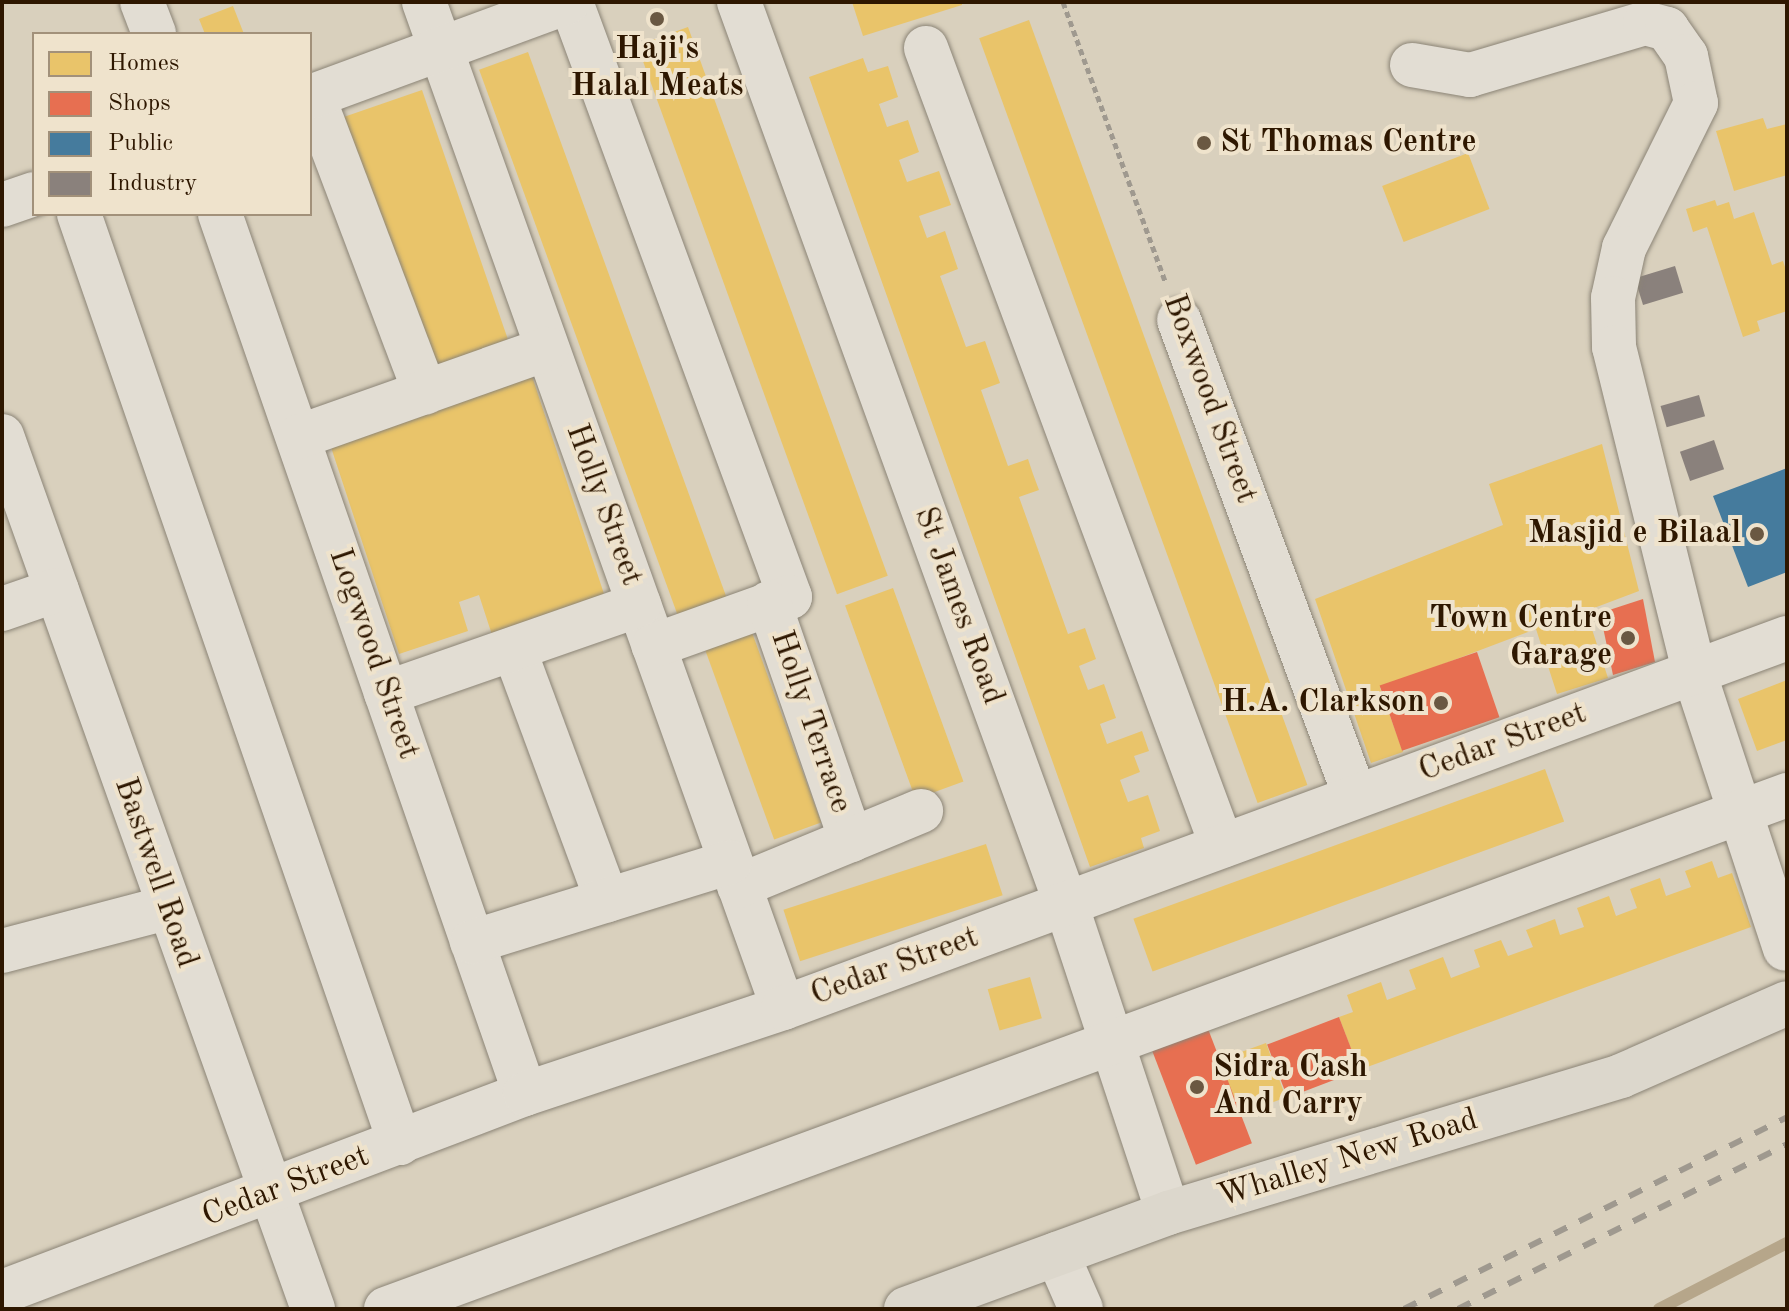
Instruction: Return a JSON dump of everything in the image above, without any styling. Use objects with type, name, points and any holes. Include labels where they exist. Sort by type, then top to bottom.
[{"type":"highway","name":"Whalley New Road","points":[[906,1309],[1168,1213],[1621,1076],[1787,1003]]},
{"type":"street","points":[[142,2],[153,32]]},
{"type":"street","name":"Holly Street","points":[[424,2],[783,1008]]},
{"type":"street","points":[[312,96],[569,2],[790,597],[653,646]]},
{"type":"street","name":"St James Road","points":[[739,2],[1066,904],[1168,1213]]},
{"type":"street","points":[[1412,65],[1470,75],[1645,23],[1667,29],[1686,56],[1696,103],[1624,248],[1613,298],[1614,347],[1695,675],[1785,949]]},
{"type":"street","points":[[926,48],[1222,846]]},
{"type":"street","points":[[312,99],[425,393]]},
{"type":"street","points":[[2,205],[32,195]]},
{"type":"street","points":[[80,216],[400,1143]]},
{"type":"street","name":"Logwood Street","points":[[221,216],[525,1094]]},
{"type":"street","name":"Boxwood Street","points":[[1179,320],[1355,796]]},
{"type":"street","points":[[298,437],[547,349]]},
{"type":"street","name":"Bastwell Road","points":[[2,436],[267,1195],[313,1309]]},
{"type":"street","points":[[2,609],[57,590]]},
{"type":"street","name":"Holly Terrace","points":[[769,603],[851,840]]},
{"type":"street","points":[[386,693],[639,605]]},
{"type":"street","name":"Cedar Street","points":[[2,1292],[267,1195],[525,1094],[783,1008],[1355,796],[1695,675],[1787,638]]},
{"type":"street","points":[[514,649],[607,900]]},
{"type":"street","points":[[386,1309],[1787,795]]},
{"type":"street","name":"Holly Terrace","points":[[472,942],[607,900],[735,874],[851,840],[921,811]]},
{"type":"street","points":[[2,951],[166,908]]},
{"type":"street","points":[[1057,1254],[1081,1309]]},
{"type":"path","name":"Boxwood Street","points":[[1063,2],[1179,320]]},
{"type":"building: Homes","points":[[852,2],[962,2],[962,5],[863,36]]},
{"type":"building: Homes","points":[[233,6],[243,32],[204,32],[199,19]]},
{"type":"building: Homes","points":[[1029,20],[1307,785],[1258,803],[979,38]]},
{"type":"building: Homes","points":[[688,27],[888,576],[837,594],[637,45]]},
{"type":"building: Homes","points":[[528,52],[730,608],[682,626],[479,70]]},
{"type":"building: Homes","points":[[863,58],[868,72],[888,66],[898,97],[879,104],[887,127],[908,120],[919,152],[899,160],[907,182],[939,171],[951,205],[919,216],[927,238],[945,231],[958,269],[940,276],[966,347],[985,341],[1000,383],[981,390],[1008,466],[1028,459],[1039,490],[1019,497],[1068,634],[1085,628],[1096,659],[1079,666],[1088,690],[1104,684],[1116,718],[1100,724],[1107,744],[1142,731],[1149,751],[1134,756],[1140,772],[1120,780],[1128,802],[1148,795],[1160,831],[1141,838],[1144,848],[1090,867],[809,77]]},
{"type":"building: Homes","points":[[422,90],[511,348],[433,375],[344,117]]},
{"type":"building: Homes","points":[[1763,118],[1767,129],[1787,124],[1787,175],[1734,191],[1716,131]]},
{"type":"building: Homes","points":[[1468,153],[1490,209],[1404,242],[1382,186]]},
{"type":"building: Homes","points":[[1715,200],[1717,206],[1729,202],[1734,219],[1754,212],[1772,265],[1783,261],[1787,273],[1787,311],[1757,321],[1760,331],[1743,337],[1707,227],[1693,232],[1686,209]]},
{"type":"building: Homes","points":[[529,367],[606,600],[493,638],[479,595],[459,602],[468,631],[399,654],[327,435]]},
{"type":"building: Homes","points":[[1602,444],[1639,591],[1586,611],[1608,678],[1557,694],[1536,629],[1380,688],[1403,752],[1371,763],[1315,599],[1503,525],[1489,484]]},
{"type":"building: Homes","points":[[893,588],[963,782],[916,799],[845,605]]},
{"type":"building: Homes","points":[[750,627],[821,822],[774,840],[703,644]]},
{"type":"building: Homes","points":[[1787,680],[1787,740],[1757,751],[1738,699]]},
{"type":"building: Homes","points":[[1545,769],[1564,822],[1153,971],[1133,919]]},
{"type":"building: Homes","points":[[986,844],[1003,895],[800,961],[783,910]]},
{"type":"building: Homes","points":[[1712,861],[1718,878],[1732,873],[1751,927],[1359,1070],[1339,1017],[1353,1012],[1347,995],[1381,982],[1387,1000],[1416,989],[1409,970],[1443,957],[1451,978],[1480,967],[1474,950],[1501,940],[1508,956],[1533,947],[1526,930],[1555,919],[1560,935],[1584,927],[1577,908],[1609,896],[1616,916],[1637,908],[1630,889],[1660,878],[1666,896],[1691,887],[1685,871]]},
{"type":"building: Homes","points":[[1030,977],[1042,1018],[1000,1030],[988,989]]},
{"type":"building: Homes","points":[[1266,1043],[1286,1098],[1240,1114],[1220,1060]]},
{"type":"building: Shops","name":"Town Centre Garage","points":[[1643,599],[1655,662],[1613,675],[1600,613]]},
{"type":"building: Shops","name":"H.A. Clarkson","points":[[1477,652],[1499,717],[1402,751],[1380,686]]},
{"type":"building: Shops","points":[[1339,1017],[1359,1070],[1288,1098],[1267,1045]]},
{"type":"building: Shops","name":"Sidra Cash And Carry","points":[[1205,1021],[1252,1143],[1196,1165],[1149,1043]]},
{"type":"building: Public","name":"Masjid e Bilaal","points":[[1787,468],[1787,572],[1748,587],[1713,496]]},
{"type":"building: Industry","points":[[1675,266],[1683,293],[1643,305],[1635,278]]},
{"type":"building: Industry","points":[[1699,395],[1705,416],[1667,427],[1661,406]]},
{"type":"building: Industry","points":[[1714,440],[1724,469],[1690,481],[1680,452]]},
{"type":"waterway","points":[[1659,1309],[1787,1243]]},
{"type":"railway","points":[[1404,1309],[1787,1117]]},
{"type":"railway","points":[[1458,1309],[1787,1144]]},
{"type":"place","name":"Haji's Halal Meats","points":[[657,19]]},
{"type":"place","name":"St Thomas Centre","points":[[1204,143]]},
{"type":"place","name":"Masjid e Bilaal","points":[[1757,534]]},
{"type":"place","name":"Town Centre Garage","points":[[1628,638]]},
{"type":"place","name":"H.A. Clarkson","points":[[1441,703]]},
{"type":"place","name":"Sidra Cash And Carry","points":[[1197,1087]]}]
